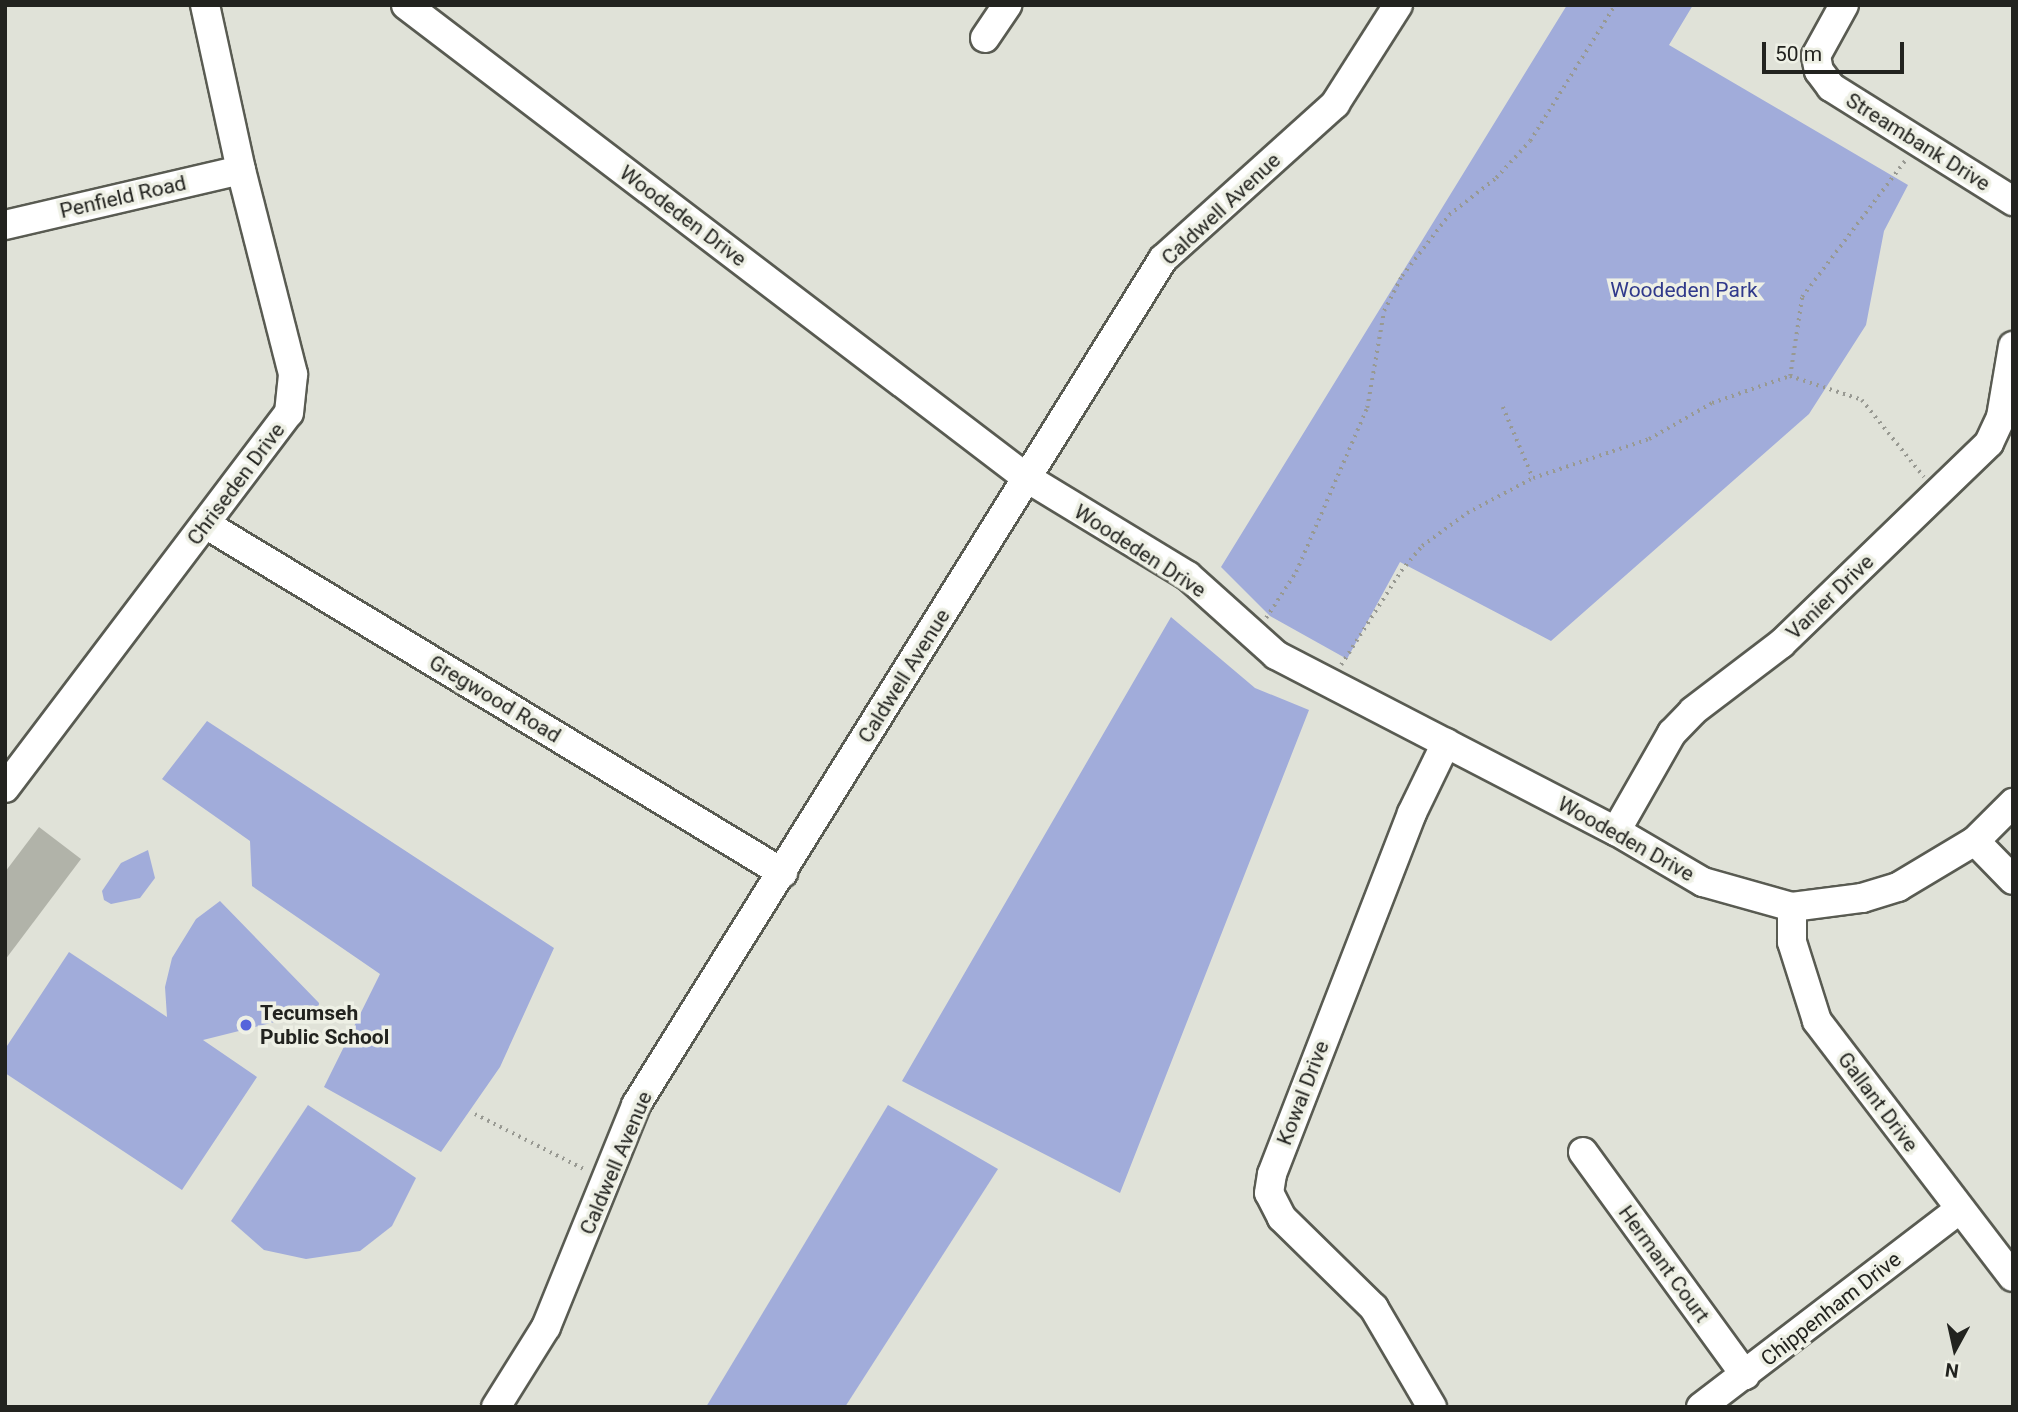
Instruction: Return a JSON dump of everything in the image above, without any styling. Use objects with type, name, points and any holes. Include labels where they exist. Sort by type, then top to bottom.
[{"type":"street","name":"Chriseden Drive","points":[[5,788],[289,413],[293,374],[241,170],[205,5]]},
{"type":"street","name":"Woodeden Drive","points":[[406,5],[1027,478],[1188,576],[1276,654],[1328,685],[1616,831],[1703,882],[1792,907],[1862,898],[1898,887],[1975,841],[2013,803]]},
{"type":"street","points":[[985,38],[1007,5]]},
{"type":"street","name":"Caldwell Avenue","points":[[496,1407],[546,1327],[608,1181],[636,1105],[783,873],[1163,259],[1335,104],[1398,5]]},
{"type":"street","name":"Streambank Drive","points":[[1844,5],[1817,51],[1819,71],[1831,88],[2013,201]]},
{"type":"street","name":"Penfield Road","points":[[5,225],[241,170]]},
{"type":"street","name":"Vanier Drive","points":[[1616,831],[1672,733],[1693,710],[1781,644],[1996,433],[2013,346]]},
{"type":"street","name":"Gregwood Road","points":[[206,525],[783,873]]},
{"type":"street","name":"Kowal Drive","points":[[1432,1407],[1374,1308],[1282,1219],[1269,1193],[1272,1174],[1407,826],[1446,743]]},
{"type":"street","points":[[1975,841],[2013,880]]},
{"type":"street","name":"Gallant Drive","points":[[1792,907],[1794,952],[1817,1021],[1959,1210],[2013,1277]]},
{"type":"street","name":"Hermant Court","points":[[1583,1152],[1745,1376]]},
{"type":"street","name":"Chippenham Drive","points":[[1701,1407],[1959,1210]]},
{"type":"path","points":[[1253,634],[1279,603],[1296,572],[1367,408],[1384,311],[1402,276],[1449,215],[1496,178],[1530,141],[1615,5]]},
{"type":"path","points":[[1790,376],[1802,297],[1920,142]]},
{"type":"path","points":[[1328,685],[1422,546],[1467,513],[1533,478],[1649,439],[1712,403],[1790,376],[1862,400],[1937,493]]},
{"type":"path","points":[[1503,407],[1533,478]]},
{"type":"path","points":[[475,1114],[608,1181]]},
{"type":"green space","name":"Woodeden Park","points":[[1567,5],[1693,5],[1669,45],[1908,185],[1884,231],[1866,325],[1809,414],[1551,641],[1400,562],[1347,659],[1270,616],[1221,567]]},
{"type":"green space","points":[[1171,617],[1255,688],[1309,710],[1120,1193],[902,1081]]},
{"type":"green space","points":[[207,721],[554,948],[500,1067],[441,1152],[324,1087],[380,974],[252,886],[250,841],[162,779]]},
{"type":"green space","points":[[148,850],[155,878],[140,898],[111,904],[104,900],[102,891],[121,863]]},
{"type":"green space","points":[[220,901],[319,1003],[318,1011],[203,1040],[257,1077],[182,1190],[5,1073],[5,1049],[69,952],[167,1017],[165,987],[172,958],[196,919]]},
{"type":"green space","points":[[308,1105],[416,1178],[392,1226],[360,1251],[306,1259],[264,1250],[231,1221]]},
{"type":"green space","points":[[888,1105],[998,1169],[845,1407],[706,1407]]},
{"type":"building","points":[[39,827],[81,859],[5,960],[5,872]]},
{"type":"place","name":"Tecumseh Public School","points":[[246,1025]]}]
